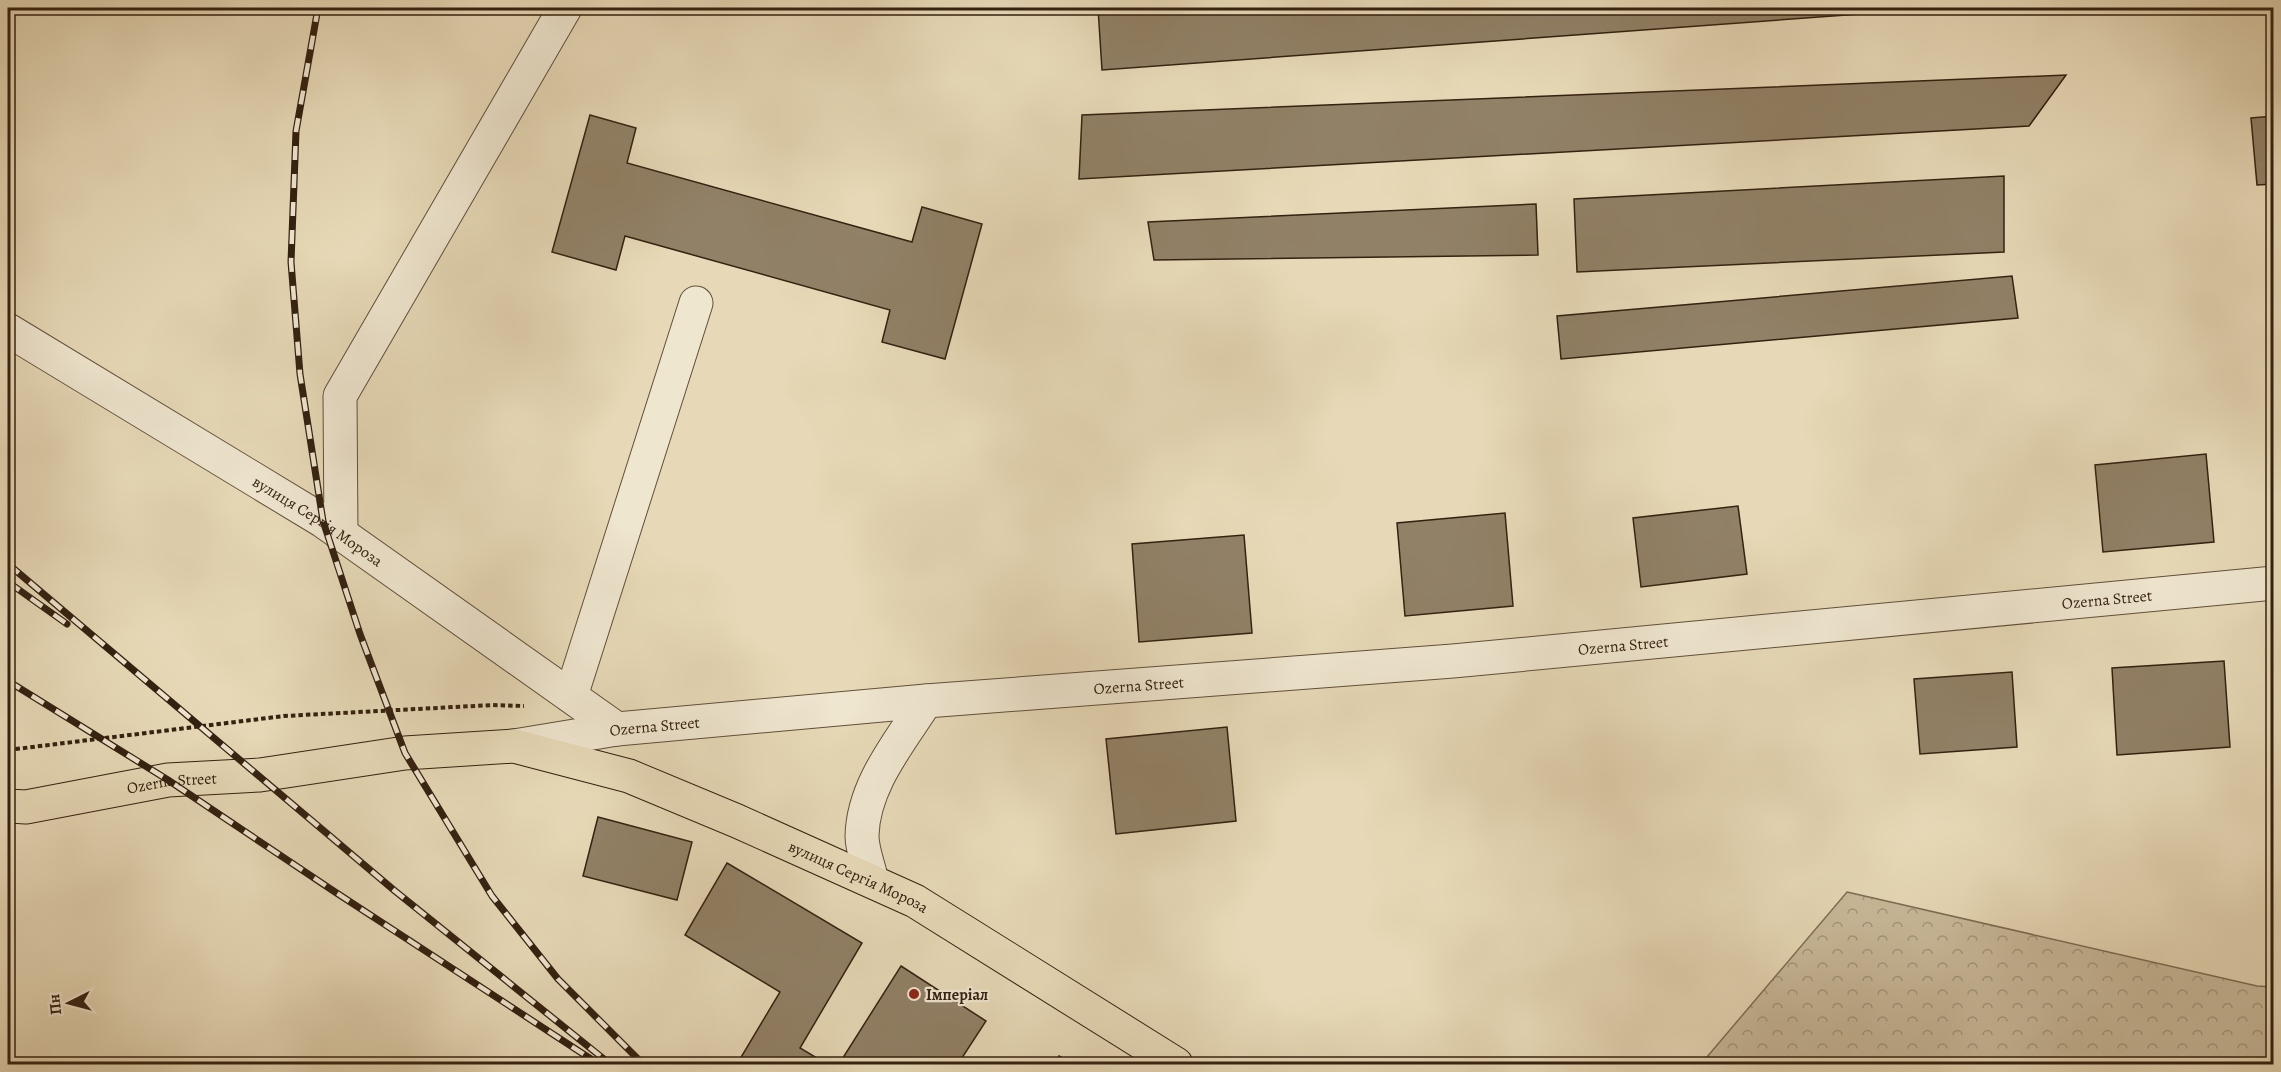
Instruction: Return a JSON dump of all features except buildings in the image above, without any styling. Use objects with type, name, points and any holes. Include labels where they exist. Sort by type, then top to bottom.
[{"type":"main road","name":"вулиця Сергія Мороза","points":[[514,746],[629,776],[737,821],[915,901],[1176,1065]]},
{"type":"main road","name":"Ozerna Street","points":[[8,806],[26,807],[168,780],[260,775],[405,753],[514,746]]},
{"type":"street","points":[[341,534],[340,396],[565,8]]},
{"type":"street","points":[[571,696],[696,303]]},
{"type":"street","name":"вулиця Сергія Мороза","points":[[8,330],[313,514],[617,729]]},
{"type":"street","name":"Ozerna Street","points":[[514,746],[617,729],[926,701],[1453,661],[2274,583]]},
{"type":"street","points":[[872,881],[862,838],[866,808],[879,775],[926,701]]},
{"type":"path","points":[[8,750],[284,717],[493,705],[529,706]]},
{"type":"green space","points":[[1847,892],[2257,986],[2273,987],[2273,1064],[1701,1064]]},
{"type":"railway","points":[[318,8],[296,131],[291,262],[300,374],[323,521],[360,634],[405,753],[492,896],[558,979],[643,1064]]},
{"type":"railway","points":[[8,564],[395,891],[610,1064]]},
{"type":"railway","points":[[8,582],[67,624]]},
{"type":"railway","points":[[8,681],[168,780],[594,1061]]},
{"type":"place","name":"Імперіал","points":[[914,994]]}]
